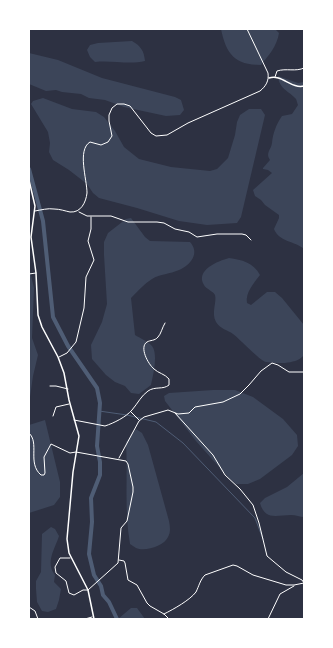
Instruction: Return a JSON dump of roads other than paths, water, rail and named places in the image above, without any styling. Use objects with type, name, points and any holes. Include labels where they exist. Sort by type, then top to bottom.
[{"type":"street","points":[[35,211],[53,208],[72,212],[78,211],[84,204],[87,193],[84,158],[85,148],[90,142],[101,145],[110,140],[112,136],[108,121],[110,111],[115,105],[121,103],[130,106],[151,133],[156,136],[162,136],[194,120],[256,94],[265,87],[269,78],[266,67],[247,29]]},
{"type":"street","points":[[275,77],[277,71],[304,68]]},
{"type":"street","points":[[269,78],[275,77],[293,85],[300,87],[304,86]]},
{"type":"street","points":[[29,180],[35,202],[31,237],[36,273],[39,320],[58,357],[66,379],[70,404],[79,436],[73,472],[72,502],[67,549],[88,590],[94,618],[85,619]]},
{"type":"street","points":[[78,211],[81,214],[91,216],[111,216],[128,222],[164,223],[175,229],[189,232],[197,237],[217,234],[242,234],[246,235],[251,240]]},
{"type":"street","points":[[58,357],[67,353],[74,346],[78,335],[84,308],[86,277],[94,260],[88,241],[91,229],[91,216]]},
{"type":"street","points":[[29,274],[36,273]]},
{"type":"street","points":[[74,420],[100,426],[107,426],[131,412],[140,397],[147,391],[154,388],[165,388],[170,384],[169,379],[166,376],[151,366],[143,349],[144,344],[148,341],[155,340],[158,337],[165,323]]},
{"type":"street","points":[[119,459],[139,421],[144,417],[168,410],[178,414],[189,413],[195,407],[228,400],[240,394],[249,386],[260,371],[272,362],[278,364],[289,372],[304,372]]},
{"type":"street","points":[[50,386],[68,389]]},
{"type":"street","points":[[53,416],[56,407],[70,404]]},
{"type":"street","points":[[131,412],[139,421]]},
{"type":"street","points":[[174,413],[213,455],[225,475],[240,489],[253,506],[267,556],[286,572],[302,580],[304,583]]},
{"type":"street","points":[[29,433],[33,438],[33,462],[41,475],[44,475],[45,473],[44,458],[50,445],[54,445],[70,453],[76,452],[119,459],[126,461],[128,464],[133,487],[127,521],[121,528],[119,560],[116,566],[88,590],[83,590],[74,595],[69,593],[66,580],[56,573],[55,567],[60,558],[71,558]]},
{"type":"street","points":[[119,560],[124,561],[128,580],[137,585],[147,603],[169,619]]},
{"type":"street","points":[[164,614],[174,609],[195,593],[202,578],[233,565],[253,575],[288,585],[304,583]]},
{"type":"street","points":[[268,619],[280,594],[294,585]]},
{"type":"street","points":[[29,606],[35,611],[38,619]]},
{"type":"waterway","points":[[29,169],[43,221],[53,317],[68,346],[97,388],[100,403],[97,446],[100,462],[100,475],[91,498],[92,522],[89,554],[94,575],[101,586],[103,595],[109,602],[117,619]]},
{"type":"waterway","points":[[99,411],[127,415],[156,422],[183,443],[255,518],[263,539]]}]
